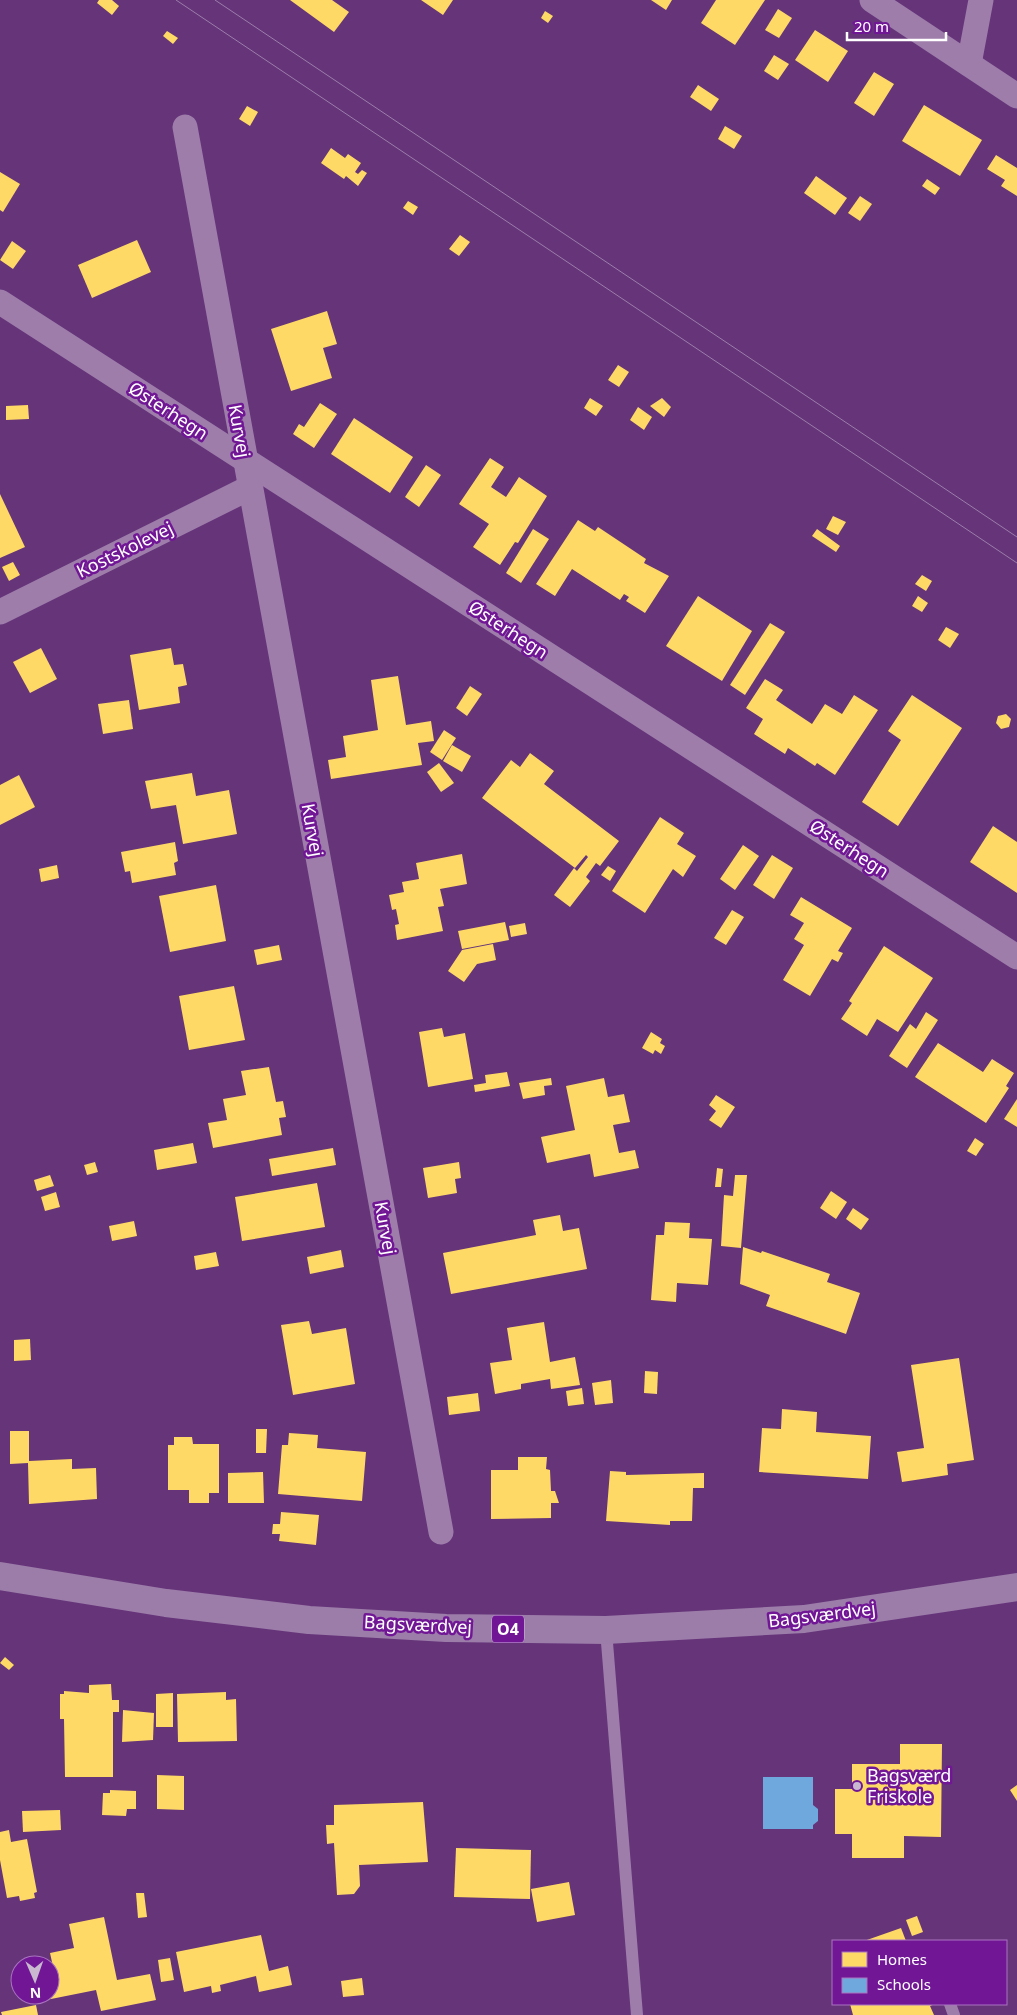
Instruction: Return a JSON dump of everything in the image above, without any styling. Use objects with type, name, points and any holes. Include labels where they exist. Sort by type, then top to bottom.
[{"type":"main road","name":"Bagsværdvej","points":[[0,1576],[136,1599],[238,1613],[300,1619],[446,1628],[606,1630],[804,1618],[1017,1587]]},
{"type":"street","points":[[872,0],[1017,96]]},
{"type":"street","points":[[969,64],[981,0]]},
{"type":"street","name":"Kurvej","points":[[185,127],[249,488],[441,1532]]},
{"type":"street","name":"Østerhegn","points":[[0,302],[1017,957]]},
{"type":"street","name":"Kostskolevej","points":[[0,612],[249,488]]},
{"type":"lane","points":[[606,1630],[637,2015]]},
{"type":"building: Homes","points":[[99,0],[112,0],[119,6],[112,15],[97,3]]},
{"type":"building: Homes","points":[[290,0],[332,0],[349,12],[334,32]]},
{"type":"building: Homes","points":[[421,0],[453,0],[443,15]]},
{"type":"building: Homes","points":[[651,0],[672,0],[666,10]]},
{"type":"building: Homes","points":[[716,0],[765,0],[735,45],[701,23]]},
{"type":"building: Homes","points":[[778,9],[792,18],[779,38],[765,30]]},
{"type":"building: Homes","points":[[545,11],[553,16],[548,23],[541,18]]},
{"type":"building: Homes","points":[[815,30],[848,51],[828,82],[795,60]]},
{"type":"building: Homes","points":[[167,31],[178,38],[173,44],[163,36]]},
{"type":"building: Homes","points":[[774,55],[789,64],[778,80],[764,71]]},
{"type":"building: Homes","points":[[874,72],[894,84],[874,116],[854,103]]},
{"type":"building: Homes","points":[[698,85],[719,99],[711,111],[690,97]]},
{"type":"building: Homes","points":[[924,105],[982,140],[960,176],[902,141]]},
{"type":"building: Homes","points":[[247,106],[258,112],[250,126],[239,119]]},
{"type":"building: Homes","points":[[725,126],[742,136],[734,149],[718,139]]},
{"type":"building: Homes","points":[[331,148],[345,158],[348,154],[361,163],[355,172],[358,174],[362,170],[367,173],[358,186],[346,176],[344,179],[321,163]]},
{"type":"building: Homes","points":[[996,155],[1017,168],[1017,196],[1001,186],[1005,180],[987,169]]},
{"type":"building: Homes","points":[[0,172],[20,184],[3,212],[0,210]]},
{"type":"building: Homes","points":[[816,176],[847,198],[835,215],[804,193]]},
{"type":"building: Homes","points":[[927,179],[940,188],[935,195],[922,186]]},
{"type":"building: Homes","points":[[860,196],[872,204],[860,221],[848,213]]},
{"type":"building: Homes","points":[[408,201],[418,207],[413,215],[403,208]]},
{"type":"building: Homes","points":[[460,235],[470,242],[459,256],[449,249]]},
{"type":"building: Homes","points":[[137,240],[151,272],[92,298],[78,265]]},
{"type":"building: Homes","points":[[12,241],[26,251],[13,269],[0,260]]},
{"type":"building: Homes","points":[[327,311],[337,344],[323,348],[332,378],[291,391],[271,329]]},
{"type":"building: Homes","points":[[618,365],[629,372],[619,387],[608,380]]},
{"type":"building: Homes","points":[[590,398],[603,406],[596,416],[584,408]]},
{"type":"building: Homes","points":[[662,398],[671,407],[664,417],[650,406]]},
{"type":"building: Homes","points":[[320,403],[337,414],[314,448],[293,434],[299,424],[304,427]]},
{"type":"building: Homes","points":[[28,405],[29,419],[6,420],[6,406]]},
{"type":"building: Homes","points":[[638,407],[652,417],[644,430],[630,420]]},
{"type":"building: Homes","points":[[354,418],[413,457],[390,493],[331,454]]},
{"type":"building: Homes","points":[[490,458],[504,467],[491,487],[506,497],[519,477],[547,496],[518,543],[515,542],[500,565],[473,547],[489,524],[459,504]]},
{"type":"building: Homes","points":[[426,465],[441,475],[419,507],[405,497]]},
{"type":"building: Homes","points":[[0,494],[25,547],[0,558]]},
{"type":"building: Homes","points":[[833,516],[846,522],[838,535],[826,529]]},
{"type":"building: Homes","points":[[578,520],[595,531],[598,527],[646,559],[644,563],[669,576],[645,613],[626,601],[629,597],[624,594],[620,600],[572,569],[555,596],[536,584]]},
{"type":"building: Homes","points":[[533,529],[549,539],[521,583],[506,573]]},
{"type":"building: Homes","points":[[817,529],[840,546],[836,552],[812,536]]},
{"type":"building: Homes","points":[[13,562],[20,575],[9,581],[2,567]]},
{"type":"building: Homes","points":[[922,575],[932,581],[926,591],[915,584]]},
{"type":"building: Homes","points":[[698,596],[752,631],[722,681],[666,646]]},
{"type":"building: Homes","points":[[918,596],[928,603],[922,612],[912,606]]},
{"type":"building: Homes","points":[[770,623],[785,632],[745,695],[730,685]]},
{"type":"building: Homes","points":[[946,627],[959,634],[950,648],[938,640]]},
{"type":"building: Homes","points":[[41,648],[57,679],[30,693],[13,662]]},
{"type":"building: Homes","points":[[171,648],[174,665],[183,664],[187,685],[178,687],[180,703],[139,710],[130,655]]},
{"type":"building: Homes","points":[[398,676],[406,725],[431,721],[434,741],[418,743],[422,765],[331,779],[328,760],[346,757],[343,736],[378,730],[371,680]]},
{"type":"building: Homes","points":[[765,679],[783,690],[776,700],[812,724],[825,704],[842,714],[854,695],[878,710],[835,775],[817,763],[815,766],[788,748],[785,754],[754,734],[763,719],[746,708]]},
{"type":"building: Homes","points":[[470,686],[482,694],[467,716],[456,708]]},
{"type":"building: Homes","points":[[912,695],[962,728],[898,826],[862,802],[901,740],[888,731]]},
{"type":"building: Homes","points":[[129,700],[133,729],[103,734],[98,704]]},
{"type":"building: Homes","points":[[1006,714],[1011,719],[1009,727],[1001,729],[996,723],[998,716]]},
{"type":"building: Homes","points":[[444,730],[456,738],[442,760],[430,752]]},
{"type":"building: Homes","points":[[452,745],[471,756],[462,772],[443,761]]},
{"type":"building: Homes","points":[[530,753],[554,771],[544,784],[619,841],[600,866],[596,863],[586,877],[590,881],[570,907],[554,895],[574,868],[577,871],[588,857],[586,855],[575,868],[482,798],[511,760],[520,767]]},
{"type":"building: Homes","points":[[439,763],[454,783],[441,792],[427,772]]},
{"type":"building: Homes","points":[[192,773],[196,796],[229,790],[237,834],[183,844],[176,805],[151,809],[145,781]]},
{"type":"building: Homes","points":[[19,775],[35,807],[0,825],[0,785]]},
{"type":"building: Homes","points":[[660,817],[684,833],[677,844],[696,856],[683,877],[673,869],[645,913],[612,891]]},
{"type":"building: Homes","points":[[993,826],[1017,842],[1017,893],[970,862]]},
{"type":"building: Homes","points":[[175,842],[178,861],[174,863],[176,875],[132,883],[130,871],[125,872],[121,852]]},
{"type":"building: Homes","points":[[743,845],[759,856],[735,890],[720,879]]},
{"type":"building: Homes","points":[[462,854],[467,884],[440,889],[444,906],[438,907],[443,931],[397,940],[395,925],[399,924],[396,909],[392,910],[389,895],[404,892],[402,882],[419,879],[416,863]]},
{"type":"building: Homes","points":[[772,855],[793,868],[774,899],[753,885]]},
{"type":"building: Homes","points":[[57,865],[59,878],[41,882],[39,869]]},
{"type":"building: Homes","points":[[608,866],[616,871],[610,881],[601,875]]},
{"type":"building: Homes","points":[[216,885],[226,941],[170,952],[159,896]]},
{"type":"building: Homes","points":[[801,897],[852,928],[838,951],[843,953],[838,962],[832,959],[810,996],[783,980],[804,945],[794,939],[804,923],[790,915]]},
{"type":"building: Homes","points":[[732,910],[744,917],[726,945],[714,938]]},
{"type":"building: Homes","points":[[505,922],[509,940],[462,949],[458,931]]},
{"type":"building: Homes","points":[[525,923],[527,934],[511,937],[509,926]]},
{"type":"building: Homes","points":[[493,944],[496,960],[477,964],[464,982],[448,971],[462,950]]},
{"type":"building: Homes","points":[[279,945],[282,960],[257,965],[254,950]]},
{"type":"building: Homes","points":[[884,946],[933,978],[898,1032],[877,1019],[867,1036],[841,1019],[852,1003],[849,1001]]},
{"type":"building: Homes","points":[[234,986],[245,1040],[189,1050],[179,996]]},
{"type":"building: Homes","points":[[926,1012],[938,1020],[907,1068],[889,1056],[910,1024],[916,1029]]},
{"type":"building: Homes","points":[[442,1028],[444,1037],[465,1033],[473,1079],[428,1087],[419,1032]]},
{"type":"building: Homes","points":[[651,1032],[662,1039],[660,1043],[665,1046],[661,1054],[655,1050],[653,1054],[642,1048]]},
{"type":"building: Homes","points":[[938,1043],[983,1072],[992,1059],[1014,1073],[1006,1086],[1009,1088],[986,1123],[915,1077]]},
{"type":"building: Homes","points":[[269,1067],[276,1102],[283,1101],[286,1117],[279,1118],[282,1135],[213,1148],[208,1123],[227,1120],[223,1099],[246,1095],[241,1071]]},
{"type":"building: Homes","points":[[507,1072],[510,1086],[475,1092],[474,1085],[486,1083],[485,1075]]},
{"type":"building: Homes","points":[[551,1078],[552,1085],[544,1086],[545,1095],[523,1099],[519,1083]]},
{"type":"building: Homes","points":[[604,1078],[608,1097],[624,1094],[630,1122],[613,1125],[619,1153],[635,1150],[639,1168],[594,1177],[590,1154],[547,1163],[541,1137],[575,1130],[566,1086]]},
{"type":"building: Homes","points":[[716,1095],[735,1107],[721,1128],[709,1120],[716,1111],[709,1105]]},
{"type":"building: Homes","points":[[1017,1099],[1017,1127],[1004,1119]]},
{"type":"building: Homes","points":[[975,1138],[984,1144],[976,1156],[967,1151]]},
{"type":"building: Homes","points":[[193,1143],[197,1163],[157,1170],[154,1150]]},
{"type":"building: Homes","points":[[333,1148],[336,1165],[272,1176],[269,1159]]},
{"type":"building: Homes","points":[[95,1162],[98,1172],[87,1175],[84,1165]]},
{"type":"building: Homes","points":[[459,1162],[461,1178],[455,1179],[457,1193],[428,1198],[423,1168]]},
{"type":"building: Homes","points":[[717,1168],[723,1169],[721,1187],[715,1187]]},
{"type":"building: Homes","points":[[50,1175],[54,1186],[37,1191],[34,1180]]},
{"type":"building: Homes","points":[[735,1175],[747,1175],[741,1248],[721,1246],[724,1195],[733,1196]]},
{"type":"building: Homes","points":[[317,1183],[325,1227],[242,1241],[235,1197]]},
{"type":"building: Homes","points":[[831,1191],[847,1202],[836,1219],[820,1208]]},
{"type":"building: Homes","points":[[56,1192],[60,1207],[45,1211],[41,1197]]},
{"type":"building: Homes","points":[[853,1208],[869,1219],[861,1230],[846,1219]]},
{"type":"building: Homes","points":[[560,1215],[563,1231],[579,1228],[587,1269],[451,1294],[443,1253],[536,1235],[533,1220]]},
{"type":"building: Homes","points":[[134,1221],[137,1236],[112,1241],[109,1226]]},
{"type":"building: Homes","points":[[665,1222],[690,1223],[689,1238],[712,1239],[708,1285],[677,1283],[676,1302],[651,1300],[656,1235],[664,1235]]},
{"type":"building: Homes","points":[[743,1247],[761,1253],[762,1251],[830,1274],[827,1282],[860,1293],[846,1334],[766,1306],[770,1295],[740,1284]]},
{"type":"building: Homes","points":[[341,1250],[344,1267],[310,1274],[307,1257]]},
{"type":"building: Homes","points":[[216,1252],[219,1266],[196,1270],[194,1256]]},
{"type":"building: Homes","points":[[309,1321],[312,1334],[346,1328],[355,1384],[293,1395],[281,1325]]},
{"type":"building: Homes","points":[[544,1322],[550,1362],[575,1357],[580,1385],[551,1389],[550,1379],[521,1384],[521,1389],[495,1394],[490,1363],[512,1360],[507,1328]]},
{"type":"building: Homes","points":[[30,1339],[31,1360],[14,1361],[14,1340]]},
{"type":"building: Homes","points":[[959,1358],[974,1460],[947,1464],[948,1475],[902,1482],[897,1452],[924,1448],[911,1365]]},
{"type":"building: Homes","points":[[645,1371],[658,1372],[657,1394],[644,1393]]},
{"type":"building: Homes","points":[[611,1380],[613,1403],[595,1405],[592,1383]]},
{"type":"building: Homes","points":[[582,1388],[584,1404],[568,1406],[566,1391]]},
{"type":"building: Homes","points":[[478,1393],[480,1411],[449,1415],[447,1397]]},
{"type":"building: Homes","points":[[782,1409],[817,1412],[816,1432],[871,1436],[868,1479],[759,1472],[762,1428],[781,1429]]},
{"type":"building: Homes","points":[[256,1429],[267,1429],[266,1453],[256,1453]]},
{"type":"building: Homes","points":[[10,1431],[29,1431],[29,1461],[72,1459],[72,1469],[96,1468],[97,1499],[29,1504],[28,1463],[10,1464]]},
{"type":"building: Homes","points":[[289,1433],[318,1435],[317,1448],[366,1452],[362,1501],[278,1494],[282,1445],[288,1445]]},
{"type":"building: Homes","points":[[174,1437],[192,1437],[193,1444],[219,1444],[219,1493],[209,1493],[209,1503],[189,1503],[189,1490],[168,1490],[168,1445],[174,1445]]},
{"type":"building: Homes","points":[[518,1457],[547,1457],[546,1469],[550,1470],[551,1491],[555,1491],[559,1503],[551,1503],[551,1518],[491,1519],[491,1470],[518,1470]]},
{"type":"building: Homes","points":[[610,1471],[626,1472],[626,1475],[704,1473],[704,1488],[693,1488],[692,1521],[670,1521],[670,1525],[606,1521]]},
{"type":"building: Homes","points":[[263,1472],[264,1503],[228,1503],[228,1473]]},
{"type":"building: Homes","points":[[281,1512],[319,1515],[316,1545],[279,1541],[280,1534],[272,1534],[273,1524],[280,1524]]},
{"type":"building: Homes","points":[[5,1657],[14,1665],[9,1670],[0,1663]]},
{"type":"building: Homes","points":[[111,1684],[112,1700],[119,1700],[119,1712],[113,1712],[113,1777],[65,1777],[64,1719],[60,1719],[60,1694],[64,1694],[64,1691],[89,1693],[89,1685]]},
{"type":"building: Homes","points":[[226,1692],[226,1700],[236,1699],[237,1741],[178,1742],[177,1694]]},
{"type":"building: Homes","points":[[173,1693],[173,1727],[156,1727],[156,1694]]},
{"type":"building: Homes","points":[[123,1710],[154,1713],[153,1740],[122,1742]]},
{"type":"building: Homes","points":[[900,1744],[942,1744],[941,1837],[904,1836],[904,1858],[852,1858],[852,1834],[835,1834],[835,1789],[852,1789],[852,1764],[900,1764]]},
{"type":"building: Homes","points":[[157,1775],[184,1776],[184,1810],[157,1809]]},
{"type":"building: Homes","points":[[1017,1785],[1017,1801],[1010,1790]]},
{"type":"building: Homes","points":[[110,1790],[136,1791],[136,1809],[127,1809],[126,1816],[102,1815],[103,1793],[110,1793]]},
{"type":"building: Homes","points":[[423,1802],[428,1862],[359,1865],[360,1886],[354,1894],[337,1895],[334,1843],[327,1844],[326,1825],[334,1825],[334,1805]]},
{"type":"building: Homes","points":[[60,1810],[61,1830],[23,1832],[22,1811]]},
{"type":"building: Homes","points":[[9,1830],[11,1842],[27,1839],[37,1892],[34,1893],[35,1898],[20,1901],[19,1896],[7,1898],[0,1860],[0,1832]]},
{"type":"building: Homes","points":[[456,1848],[531,1850],[530,1899],[454,1897]]},
{"type":"building: Homes","points":[[569,1882],[575,1915],[537,1922],[531,1889]]},
{"type":"building: Homes","points":[[136,1893],[144,1893],[147,1917],[138,1918]]},
{"type":"building: Homes","points":[[917,1916],[923,1932],[912,1936],[906,1920]]},
{"type":"building: Homes","points":[[104,1917],[117,1980],[150,1974],[156,2000],[101,2011],[96,1990],[60,1997],[60,1955],[50,1955],[50,1953],[74,1948],[69,1924]]},
{"type":"building: Homes","points":[[901,1928],[906,1940],[867,1940]]},
{"type":"building: Homes","points":[[261,1935],[269,1971],[288,1966],[292,1985],[259,1992],[256,1976],[220,1985],[221,1991],[212,1993],[211,1986],[184,1992],[176,1952]]},
{"type":"building: Homes","points":[[170,1958],[174,1980],[161,1982],[158,1960]]},
{"type":"building: Homes","points":[[362,1978],[364,1995],[343,1997],[341,1981]]},
{"type":"building: Homes","points":[[36,2005],[38,2015],[2,2015],[1,2012]]},
{"type":"building: Homes","points":[[850,2005],[932,2005],[930,2006],[934,2015],[853,2015]]},
{"type":"building: Schools","points":[[763,1777],[813,1777],[813,1805],[818,1809],[818,1821],[813,1825],[813,1829],[763,1829]]},
{"type":"tram line","points":[[176,0],[1017,563]]},
{"type":"tram line","points":[[215,0],[1017,537]]},
{"type":"place","name":"Bagsværd Friskole","points":[[857,1786]]}]
